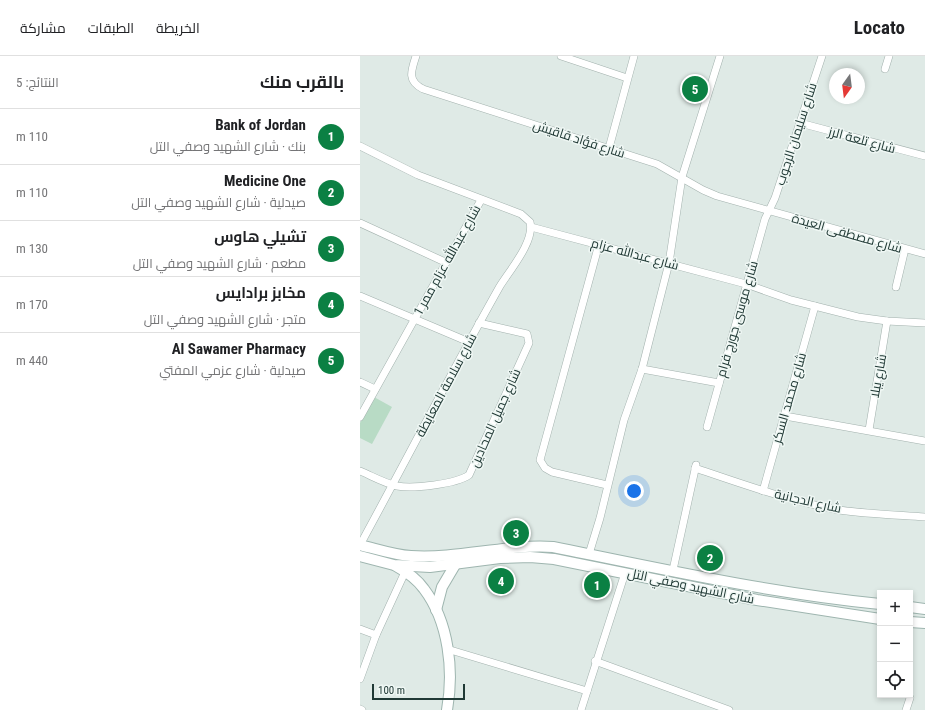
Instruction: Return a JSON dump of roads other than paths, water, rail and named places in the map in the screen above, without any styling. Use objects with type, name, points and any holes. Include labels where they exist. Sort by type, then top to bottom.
[{"type":"main road","name":"شارع الشهيد وصفي التل","points":[[360,545],[410,556],[443,556],[533,546],[553,547],[787,592],[838,600],[877,604]]},
{"type":"main road","name":"شارع الشهيد وصفي التل","points":[[360,556],[394,565],[430,567],[455,565],[500,558],[530,557],[576,562],[784,605],[877,619]]},
{"type":"main road","points":[[394,565],[405,572],[424,589],[436,610],[448,650],[450,684],[448,710]]},
{"type":"main road","points":[[436,610],[442,587],[455,565]]},
{"type":"main road","points":[[765,601],[769,595],[767,588]]},
{"type":"main road","points":[[784,605],[784,598],[787,592]]},
{"type":"main road","points":[[913,607],[925,609]]},
{"type":"main road","points":[[913,622],[925,623]]},
{"type":"street","name":"شارع فؤاد قاقيش","points":[[416,56],[410,74],[411,79],[415,84],[423,89],[657,164],[682,177],[702,190],[768,211]]},
{"type":"street","points":[[561,56],[627,78]]},
{"type":"street","points":[[609,148],[634,56]]},
{"type":"street","points":[[589,554],[624,420],[642,369],[669,263],[682,177],[720,56]]},
{"type":"street","name":"شارع سليمان الرجوب","points":[[768,211],[775,198],[822,56]]},
{"type":"street","points":[[885,69],[889,56]]},
{"type":"street","name":"شارع تلعة الرز","points":[[800,123],[925,156]]},
{"type":"street","points":[[360,146],[407,170],[481,200],[521,214],[527,218],[531,227]]},
{"type":"street","name":"شارع عبدالله عزام ممر 1","points":[[360,417],[374,389],[481,200]]},
{"type":"street","name":"شارع مصطفى العيدة","points":[[768,211],[925,254]]},
{"type":"street","name":"شارع موسى جورج فرام","points":[[707,427],[746,284],[768,211]]},
{"type":"street","points":[[360,223],[445,262]]},
{"type":"street","name":"شارع عبدالله عزام","points":[[531,227],[746,284],[791,300],[858,317],[887,321],[925,323]]},
{"type":"street","name":"شارع سلامة المعايطة","points":[[360,545],[469,342],[526,246],[530,237],[531,227]]},
{"type":"street","points":[[599,244],[540,460],[545,468],[552,472],[607,485]]},
{"type":"street","points":[[896,287],[905,249]]},
{"type":"street","points":[[360,296],[469,342]]},
{"type":"street","name":"شارع محمد السكر","points":[[763,491],[815,306]]},
{"type":"street","name":"شارع يبلا","points":[[869,430],[887,321]]},
{"type":"street","name":"شارع جميل المحادين","points":[[393,485],[414,487],[451,482],[466,477],[472,471],[529,343],[529,336],[526,334],[480,323]]},
{"type":"street","points":[[642,369],[719,383]]},
{"type":"street","points":[[360,382],[374,389]]},
{"type":"street","points":[[785,416],[925,441]]},
{"type":"street","name":"شارع الدجانية","points":[[673,570],[696,466],[763,491],[841,510],[925,518]]},
{"type":"street","points":[[360,471],[393,485]]},
{"type":"street","points":[[360,679],[376,635],[405,572]]},
{"type":"street","points":[[581,710],[595,661],[626,573]]},
{"type":"street","points":[[360,629],[376,635]]},
{"type":"street","points":[[448,650],[587,691]]},
{"type":"street","points":[[595,661],[709,707],[729,710]]},
{"type":"street","points":[[906,710],[910,698]]},
{"type":"place","name":"Al Sawamer Pharmacy","points":[[695,89]]},
{"type":"place","name":"تشيلي هاوس","points":[[516,533]]},
{"type":"place","name":"Medicine One","points":[[710,558]]},
{"type":"place","name":"مخابز برادايس","points":[[501,581]]},
{"type":"place","name":"Bank of Jordan","points":[[597,585]]}]
